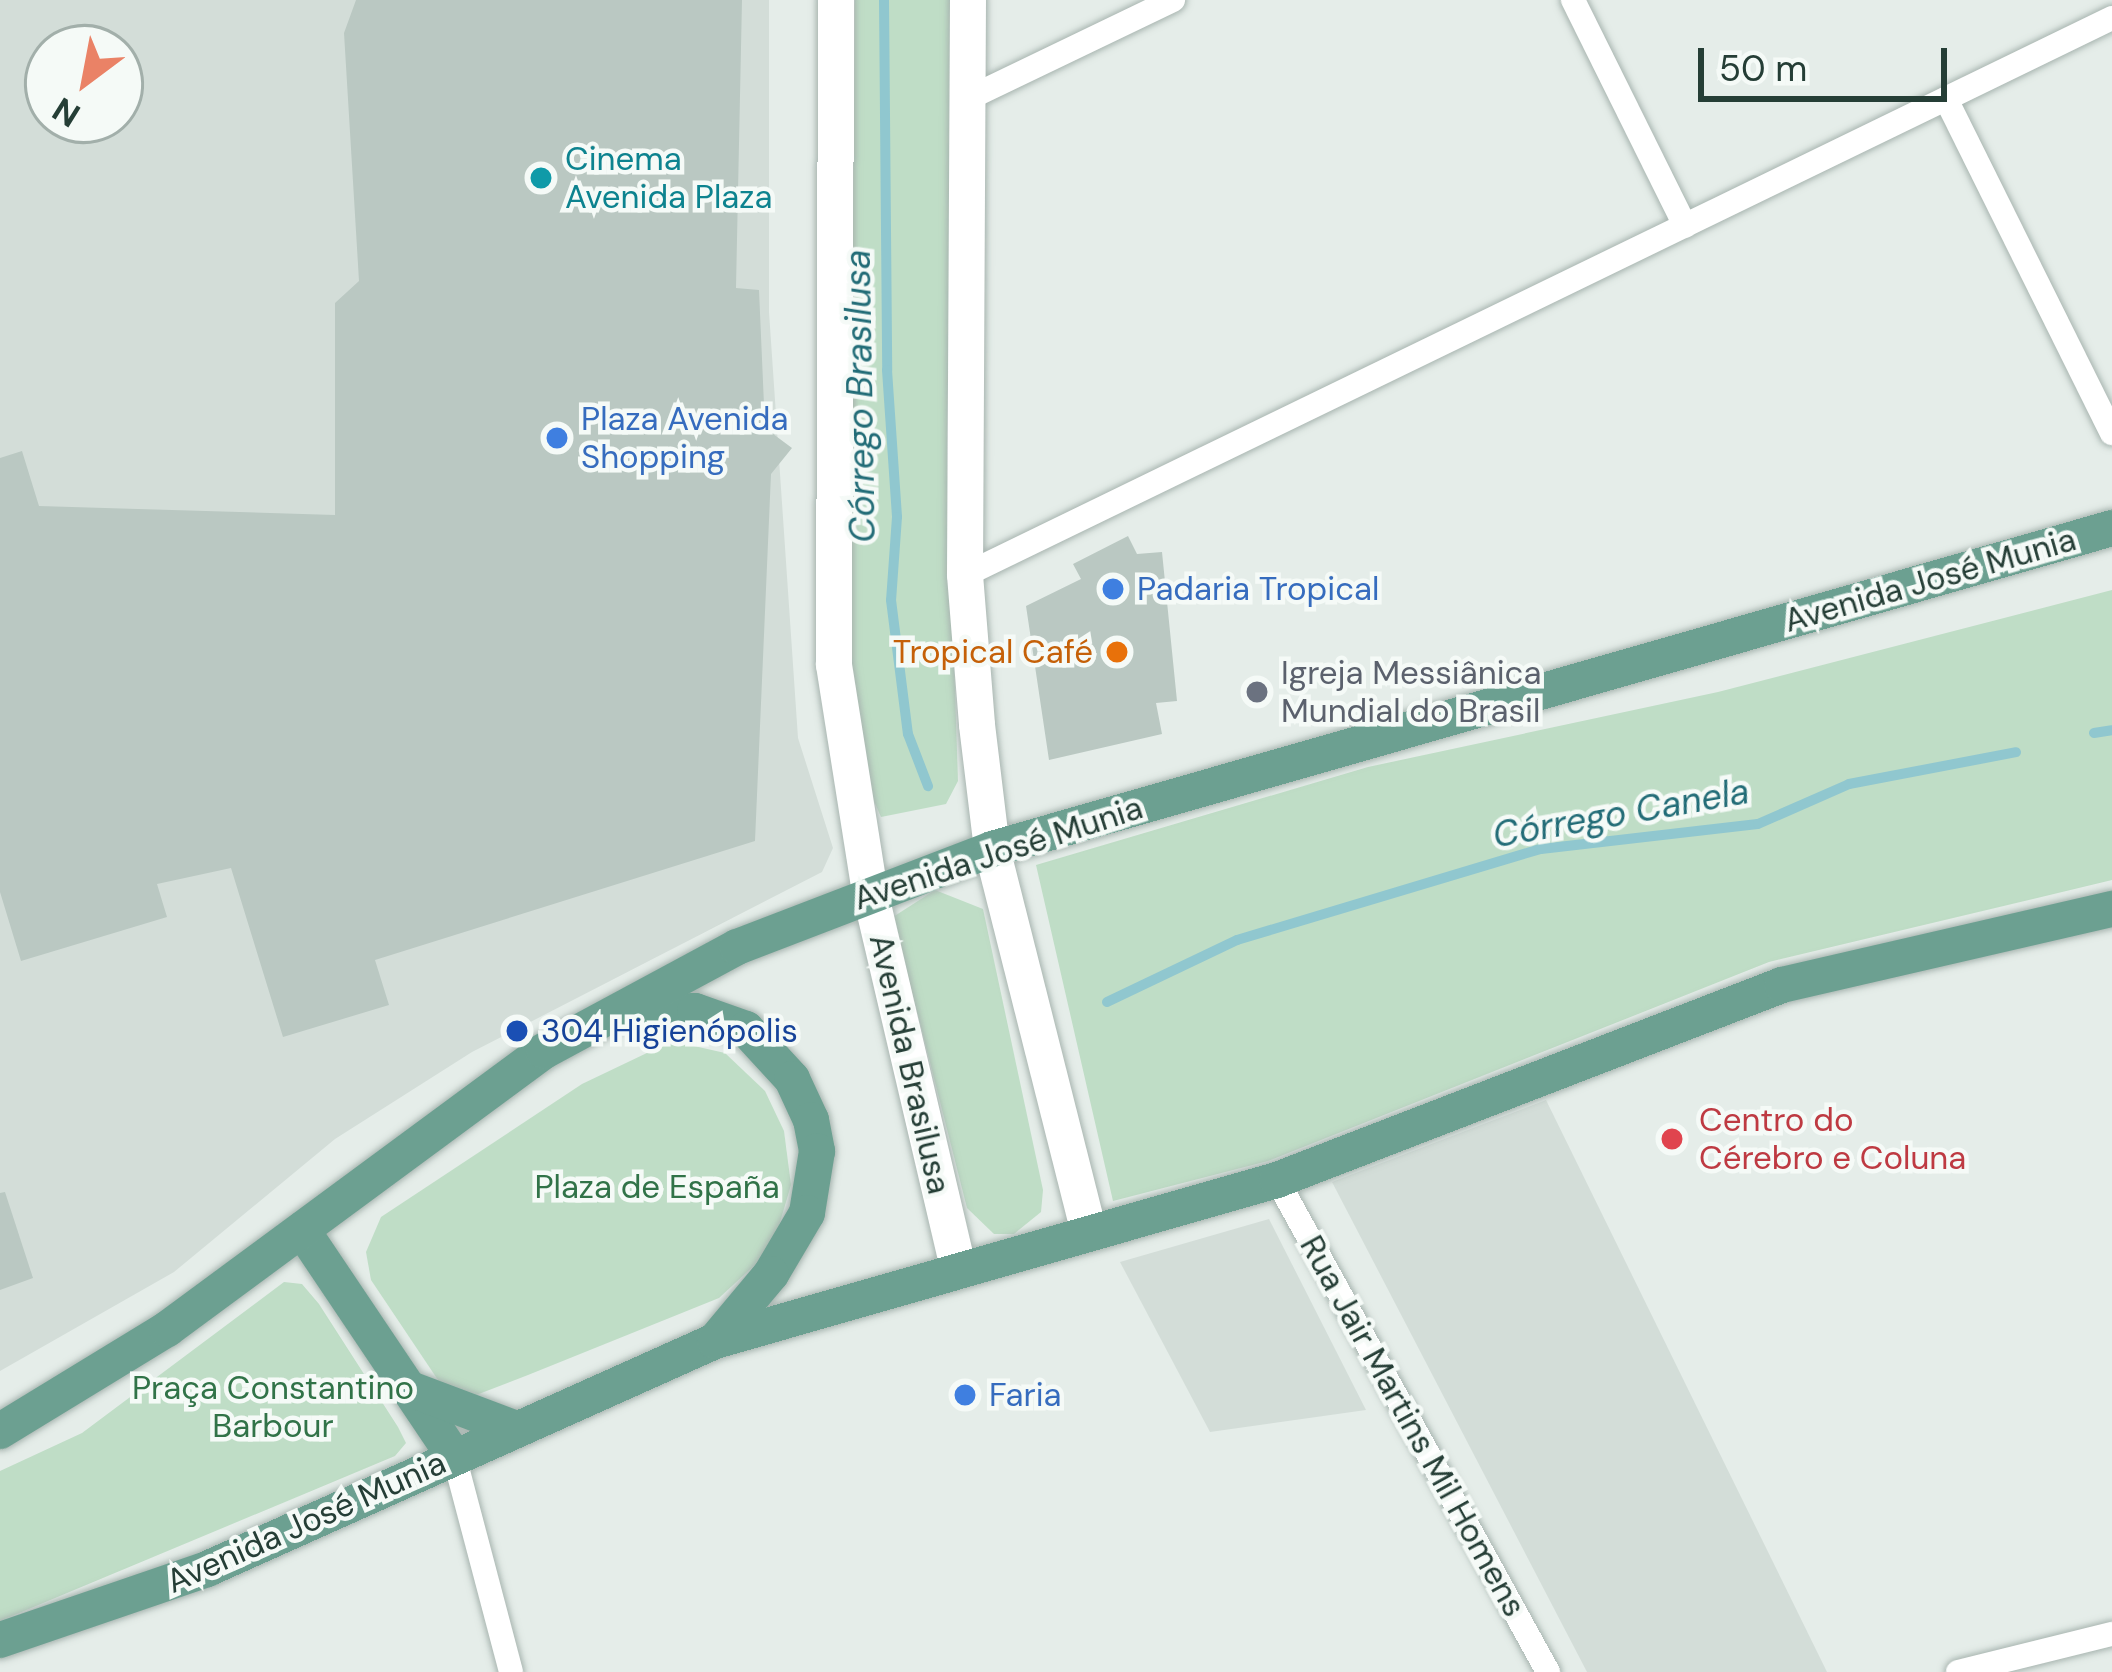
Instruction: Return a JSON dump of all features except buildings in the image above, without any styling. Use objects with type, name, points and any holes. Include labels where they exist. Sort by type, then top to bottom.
[{"type":"main road","name":"Avenida Brasilusa","points":[[836,0],[833,665],[870,892],[958,1267]]},
{"type":"main road","points":[[968,0],[965,575],[992,850],[1088,1229]]},
{"type":"main road","name":"Avenida José Munia","points":[[0,1431],[42,1408],[302,1230],[544,1051],[737,947],[870,892],[992,850],[2112,528]]},
{"type":"main road","name":"Avenida José Munia","points":[[0,1640],[207,1569],[715,1341],[1088,1229],[1277,1180],[1782,986],[2112,909]]},
{"type":"main road","points":[[610,1016],[673,1009],[714,1015],[770,1049],[803,1096],[817,1151],[806,1213],[771,1274],[715,1341]]},
{"type":"main road","points":[[302,1230],[454,1456]]},
{"type":"main road","points":[[410,1388],[516,1429]]},
{"type":"main road","points":[[0,1417],[42,1408]]},
{"type":"street","points":[[965,100],[1173,0]]},
{"type":"street","points":[[1574,0],[1685,226]]},
{"type":"street","points":[[965,575],[2112,18]]},
{"type":"street","points":[[1946,99],[2112,433]]},
{"type":"street","name":"Rua Jair Martins Mil Homens","points":[[1277,1180],[1548,1672]]},
{"type":"street","points":[[454,1456],[511,1672]]},
{"type":"street","points":[[1958,1672],[2112,1634]]},
{"type":"shaded area","points":[[0,0],[769,0],[769,312],[798,738],[833,848],[822,872],[472,1052],[335,1139],[174,1272],[0,1371]]},
{"type":"shaded area","points":[[1546,1100],[1827,1672],[1587,1672],[1332,1182]]},
{"type":"shaded area","points":[[1269,1219],[1366,1410],[1210,1432],[1120,1262]]},
{"type":"green space","points":[[855,0],[953,0],[947,449],[958,781],[946,804],[881,817],[864,778],[849,675]]},
{"type":"green space","points":[[2112,590],[2112,880],[1769,962],[1268,1161],[1113,1201],[1036,865],[1368,767],[1718,692]]},
{"type":"green space","points":[[935,890],[983,909],[1043,1190],[1041,1212],[1014,1234],[994,1234],[967,1208],[893,917]]},
{"type":"green space","name":"Plaza de España","points":[[672,1041],[725,1053],[765,1091],[784,1131],[791,1185],[772,1249],[719,1298],[471,1397],[440,1383],[371,1280],[366,1252],[381,1217],[582,1084]]},
{"type":"green space","name":"Praça Constantino Barbour","points":[[284,1282],[302,1284],[319,1304],[406,1443],[395,1456],[0,1621],[0,1471],[82,1433]]},
{"type":"waterway","name":"Córrego Brasilusa","points":[[884,0],[887,370],[897,517],[891,600],[908,734],[928,786]]},
{"type":"waterway","name":"Córrego Canela","points":[[2094,733],[2112,730]]},
{"type":"waterway","name":"Córrego Canela","points":[[1107,1002],[1237,940],[1541,849],[1758,824],[1849,784],[2016,752]]},
{"type":"place","name":"Cinema Avenida Plaza","points":[[541,178]]},
{"type":"place","name":"Plaza Avenida Shopping","points":[[557,438]]},
{"type":"place","name":"Padaria Tropical","points":[[1113,589]]},
{"type":"place","name":"Tropical Café","points":[[1117,652]]},
{"type":"place","name":"Igreja Messiânica Mundial do Brasil","points":[[1257,692]]},
{"type":"place","name":"304 Higienópolis","points":[[517,1031]]},
{"type":"place","name":"Centro do Cérebro e Coluna","points":[[1672,1139]]},
{"type":"place","name":"Faria","points":[[965,1395]]}]
